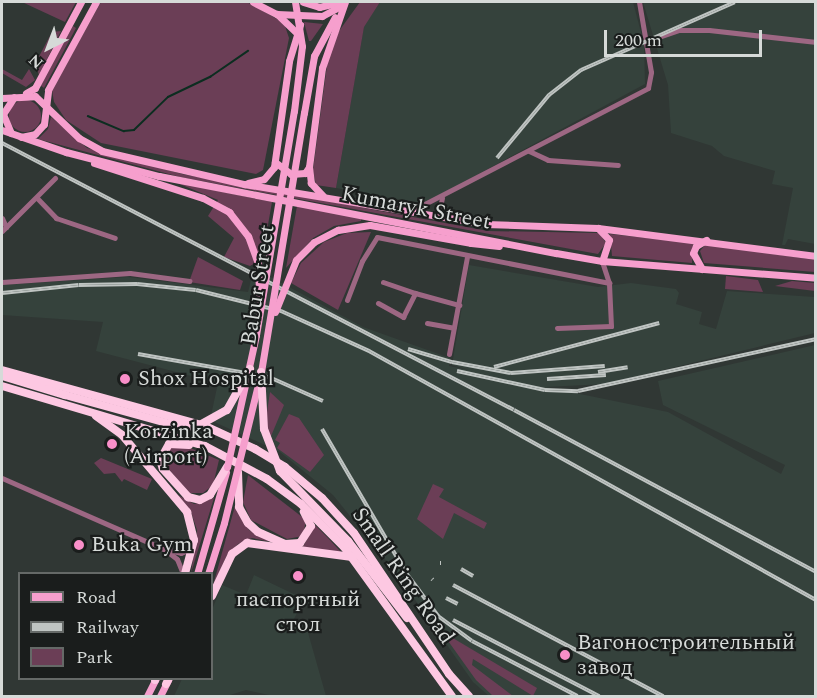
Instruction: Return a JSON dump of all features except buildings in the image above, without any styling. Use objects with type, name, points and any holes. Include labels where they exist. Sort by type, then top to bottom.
[{"type":"highway","name":"Small Ring Road","points":[[2,369],[205,426],[265,454],[314,490],[347,524],[460,688],[469,696]]},
{"type":"highway","points":[[2,376],[65,395],[193,427],[212,422],[227,410],[250,369]]},
{"type":"highway","points":[[261,372],[264,429],[277,466],[292,486],[340,532],[426,639]]},
{"type":"highway","name":"Small Ring Road","points":[[2,386],[205,446],[232,458],[281,488],[313,515],[351,557],[451,696]]},
{"type":"highway","points":[[84,409],[119,432],[182,505],[192,522],[194,543],[184,572]]},
{"type":"highway","points":[[227,467],[212,494],[195,500],[182,493],[163,469],[160,454],[166,446],[179,443],[232,458]]},
{"type":"highway","points":[[238,470],[238,503],[248,523],[277,541],[299,543],[308,536],[311,523],[281,488]]},
{"type":"highway","points":[[213,594],[232,554],[247,543],[351,557]]},
{"type":"highway","points":[[451,696],[460,688]]},
{"type":"main road","points":[[2,98],[25,94],[35,88],[81,2]]},
{"type":"main road","points":[[14,97],[6,105],[3,118],[16,136],[39,132],[45,121],[44,106],[48,90],[96,2]]},
{"type":"main road","points":[[253,2],[299,28]]},
{"type":"main road","name":"Babur Street","points":[[197,572],[227,467],[256,334],[294,111],[299,28],[295,2]]},
{"type":"main road","points":[[303,2],[319,7],[343,3]]},
{"type":"main road","points":[[299,28],[343,3]]},
{"type":"main road","points":[[330,199],[313,187],[309,167],[322,68],[343,3]]},
{"type":"main road","name":"Babur Street","points":[[208,572],[238,470],[268,338],[315,52],[343,3]]},
{"type":"main road","points":[[277,14],[299,28]]},
{"type":"main road","points":[[71,20],[83,26]]},
{"type":"main road","points":[[244,184],[264,179],[276,162],[299,28]]},
{"type":"main road","name":"Kumaryk Street","points":[[25,94],[35,96],[79,138],[102,151],[244,184],[452,220],[598,228],[709,240],[816,256]]},
{"type":"main road","name":"Kumaryk Street","points":[[2,130],[66,152],[249,195],[556,253],[602,261],[816,278]]},
{"type":"main road","points":[[66,152],[112,170],[210,201],[237,220],[249,239],[258,264],[256,334]]},
{"type":"main road","points":[[276,162],[291,174],[305,173],[309,167]]},
{"type":"main road","points":[[268,338],[292,266],[309,246],[328,233],[370,225],[471,243],[556,253]]},
{"type":"main road","points":[[598,228],[609,240],[602,261]]},
{"type":"main road","points":[[702,269],[694,259],[694,251],[709,240]]},
{"type":"main road","points":[[147,696],[155,680]]},
{"type":"main road","points":[[160,696],[168,680]]},
{"type":"street","points":[[407,212],[446,195],[648,88],[652,78],[639,2]]},
{"type":"street","points":[[647,41],[679,30],[709,30],[816,42]]},
{"type":"street","points":[[528,151],[548,160],[618,165]]},
{"type":"street","points":[[4,229],[55,178]]},
{"type":"street","points":[[446,195],[440,207],[452,220]]},
{"type":"street","points":[[37,198],[56,218],[115,238]]},
{"type":"street","points":[[2,218],[4,229]]},
{"type":"street","points":[[347,300],[375,237],[461,251],[467,257],[598,281],[608,280]]},
{"type":"street","points":[[449,354],[467,257]]},
{"type":"street","points":[[557,328],[611,326],[608,280],[602,261]]},
{"type":"street","points":[[2,282],[130,273],[189,281]]},
{"type":"street","points":[[383,282],[459,305]]},
{"type":"street","points":[[378,303],[402,317],[415,293]]},
{"type":"street","points":[[427,323],[454,328]]},
{"type":"street","points":[[2,478],[164,549],[177,559],[184,572]]},
{"type":"street","points":[[164,549],[185,552],[194,543]]},
{"type":"shaded area","points":[[380,2],[633,2],[644,44],[645,84],[423,204],[336,188],[364,26]]},
{"type":"shaded area","points":[[643,2],[815,2],[815,244],[788,239],[785,245],[782,245],[793,188],[772,184],[775,171],[724,156],[712,146],[671,133],[668,85]]},
{"type":"shaded area","points":[[469,265],[598,287],[631,283],[676,289],[679,293],[676,304],[702,312],[699,324],[716,329],[727,291],[815,297],[815,333],[605,384],[546,387],[668,412],[781,474],[785,465],[663,405],[658,381],[815,345],[815,696],[489,696],[473,682],[397,574],[333,495],[280,452],[210,420],[218,383],[96,351],[103,322],[2,315],[2,285],[128,277],[248,292],[254,268],[363,327],[450,358],[449,366],[469,370],[452,365]]},
{"type":"shaded area","points":[[254,575],[304,599],[293,621],[307,629],[326,696],[273,696],[246,690],[227,696],[174,696],[182,680],[213,680],[213,608],[222,585],[246,595]]},
{"type":"green space","points":[[22,2],[76,2],[65,22]]},
{"type":"green space","points":[[101,2],[247,2],[284,23],[289,38],[263,170],[256,174],[101,143],[66,120],[54,102],[52,90]]},
{"type":"green space","points":[[360,2],[380,2],[364,27],[336,188],[316,185],[313,170],[328,58],[339,31]]},
{"type":"green space","points":[[304,22],[323,24],[311,41],[309,41]]},
{"type":"green space","points":[[73,26],[76,28],[44,88],[40,85]]},
{"type":"green space","points":[[61,31],[39,75],[35,64],[52,32]]},
{"type":"green space","points":[[2,69],[22,80],[29,69],[35,80],[26,87],[2,73]]},
{"type":"green space","points":[[25,100],[37,104],[41,116],[37,128],[25,132],[13,128],[9,116],[13,104]]},
{"type":"green space","points":[[51,117],[87,148],[182,174],[488,231],[599,233],[606,243],[598,254],[180,177],[38,139],[48,129]]},
{"type":"green space","points":[[175,182],[272,202],[262,259],[250,266],[224,257],[234,238],[208,216],[218,200]]},
{"type":"green space","points":[[297,206],[361,218],[361,221],[334,226],[313,238],[286,268]]},
{"type":"green space","points":[[371,232],[338,310],[291,283],[301,263],[324,242],[347,233]]},
{"type":"green space","points":[[610,234],[693,243],[692,263],[612,256]]},
{"type":"green space","points":[[706,244],[815,260],[815,272],[704,263],[700,251]]},
{"type":"green space","points":[[198,257],[243,281],[240,290],[189,282]]},
{"type":"green space","points":[[726,276],[758,280],[763,292],[725,289]]},
{"type":"green space","points":[[792,281],[815,283],[815,291],[775,286]]},
{"type":"green space","points":[[270,392],[284,405],[269,441],[263,438]]},
{"type":"green space","points":[[289,414],[299,418],[324,455],[310,472],[277,448],[280,443],[275,440]]},
{"type":"green space","points":[[183,445],[219,460],[213,485],[203,493],[189,493],[166,466],[165,458],[172,446]]},
{"type":"green space","points":[[101,458],[152,479],[147,490],[124,479],[122,482],[115,473],[104,474],[94,463]]},
{"type":"green space","points":[[248,475],[306,520],[303,536],[287,539],[251,520],[243,502]]},
{"type":"green space","points":[[433,484],[444,489],[439,497],[487,523],[484,529],[454,513],[443,539],[417,519]]},
{"type":"green space","points":[[178,495],[194,504],[214,498],[191,572],[197,530],[191,512]]},
{"type":"green space","points":[[235,506],[249,530],[272,542],[252,538],[238,544],[227,555],[213,585]]},
{"type":"green space","points":[[315,525],[328,538],[341,552],[301,550]]},
{"type":"green space","points":[[441,631],[537,688],[533,696],[473,659],[472,665],[513,696],[493,696],[476,680]]},
{"type":"waterway","points":[[88,116],[124,131],[134,130],[168,97],[210,77],[248,51]]},
{"type":"railway","points":[[497,158],[549,95],[581,70],[735,2]]},
{"type":"railway","points":[[2,143],[514,410],[816,572]]},
{"type":"railway","points":[[2,293],[79,285],[137,284],[196,290],[281,311],[369,351],[816,600]]},
{"type":"railway","points":[[494,367],[659,323]]},
{"type":"railway","points":[[457,371],[545,390],[578,391],[816,339]]},
{"type":"railway","points":[[408,349],[452,362],[511,373],[605,366]]},
{"type":"railway","points":[[138,354],[269,377],[323,401]]},
{"type":"railway","points":[[598,372],[628,367]]},
{"type":"railway","points":[[547,379],[606,375]]},
{"type":"railway","points":[[322,429],[406,573],[438,616],[472,641],[577,696]]},
{"type":"railway","points":[[461,569],[473,576]]},
{"type":"railway","points":[[453,585],[663,696]]},
{"type":"railway","points":[[446,598],[458,604]]},
{"type":"railway","points":[[453,620],[599,696]]},
{"type":"place","name":"Shox Hospital","points":[[125,379]]},
{"type":"place","name":"Korzinka (Airport)","points":[[112,444]]},
{"type":"place","name":"Buka Gym","points":[[79,545]]},
{"type":"place","name":"паспортный стол","points":[[298,576]]},
{"type":"place","name":"Вагоностроительный завод","points":[[565,655]]}]
